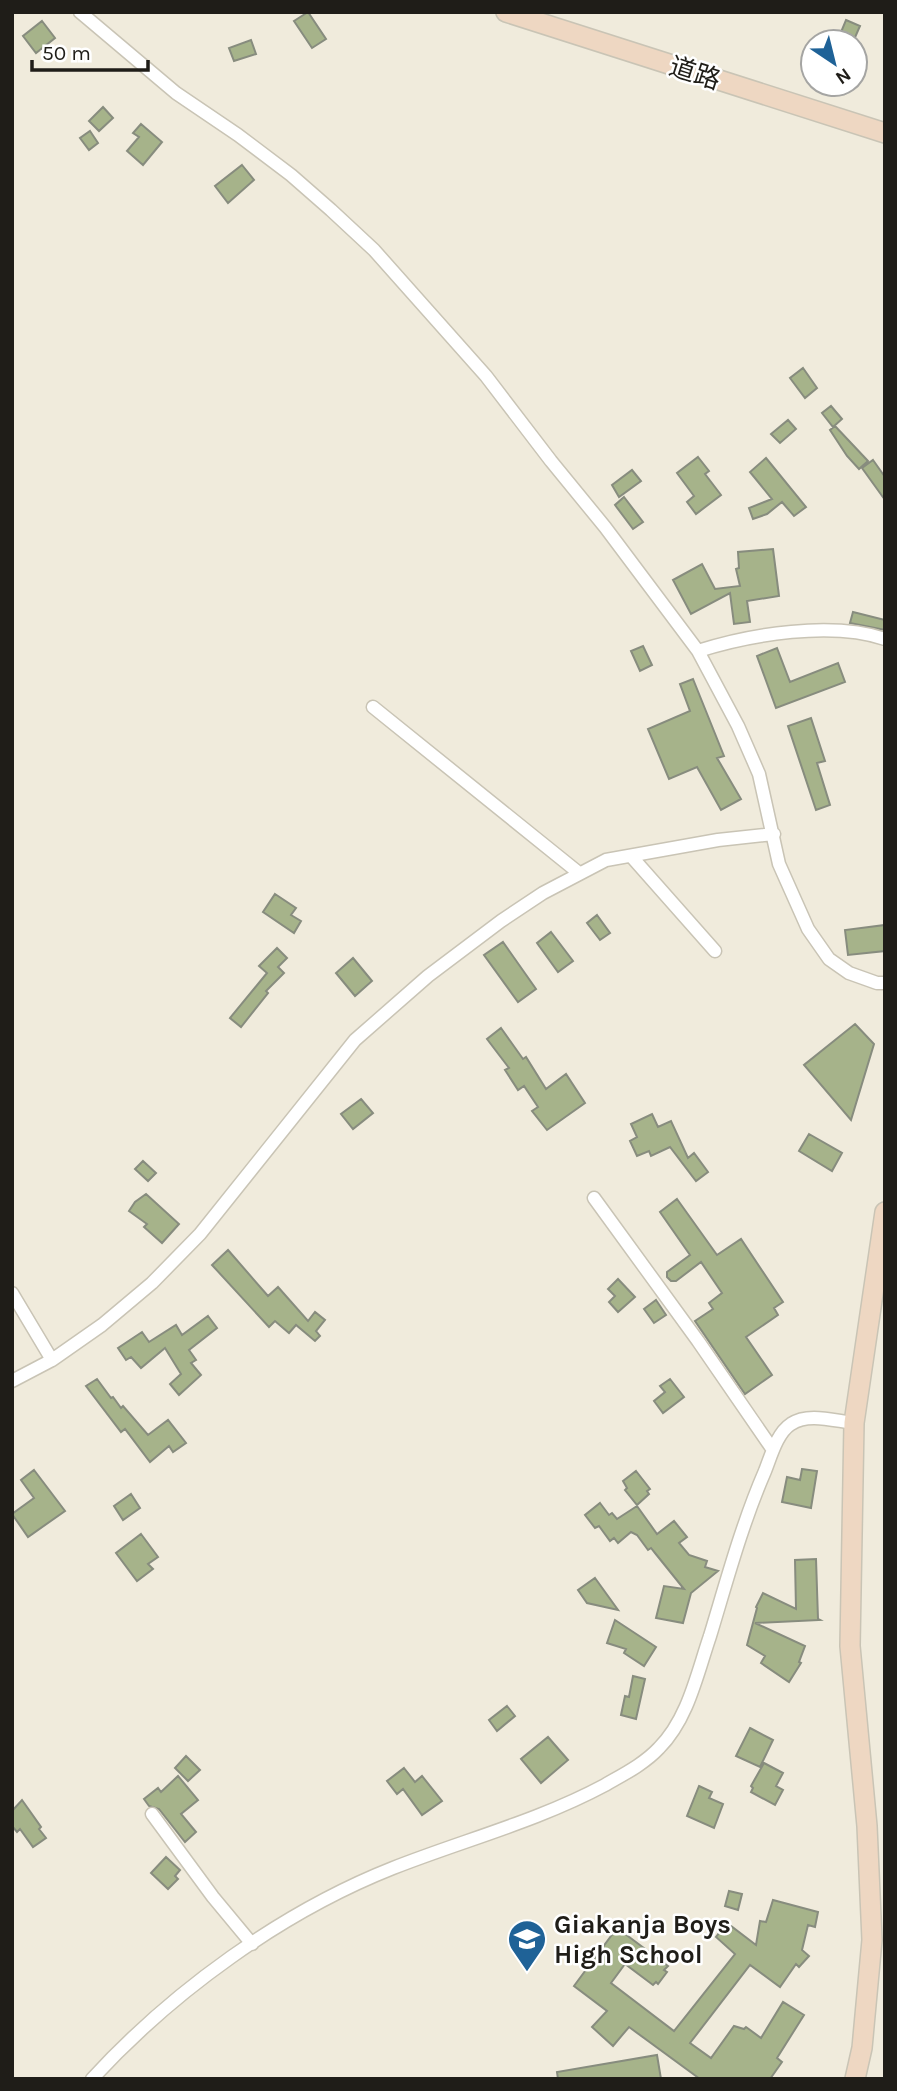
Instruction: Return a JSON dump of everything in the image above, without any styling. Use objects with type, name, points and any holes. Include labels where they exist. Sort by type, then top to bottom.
[{"type":"main road","name":"道路","points":[[506,12],[885,133]]},
{"type":"main road","points":[[855,2079],[862,2048],[872,1940],[867,1826],[850,1646],[854,1423],[885,1212]]},
{"type":"street","points":[[80,12],[176,93],[291,175],[374,250],[502,395],[551,461],[606,527],[698,651],[738,726],[759,774],[779,864],[808,929],[830,959],[849,974],[885,983]]},
{"type":"street","points":[[698,651],[743,639],[788,632],[828,631],[885,639]]},
{"type":"street","points":[[373,706],[579,873]]},
{"type":"street","points":[[12,1381],[52,1360],[103,1325],[152,1283],[200,1234],[355,1040],[392,1005],[501,921],[543,893],[606,860],[718,840],[774,834]]},
{"type":"street","points":[[631,856],[715,951]]},
{"type":"street","points":[[594,1198],[773,1450]]},
{"type":"street","points":[[12,1293],[52,1360]]},
{"type":"street","points":[[92,2079],[154,2018],[217,1967],[335,1894],[391,1869],[526,1822],[563,1806],[623,1775],[655,1752],[672,1734],[694,1684],[750,1506],[773,1450],[789,1425],[802,1418],[854,1423]]},
{"type":"street","points":[[152,1814],[213,1897],[252,1944]]},
{"type":"building","points":[[308,12],[326,39],[312,48],[294,21]]},
{"type":"building","points":[[846,20],[860,26],[859,28],[843,28]]},
{"type":"building","points":[[42,21],[55,38],[36,53],[23,36]]},
{"type":"building","points":[[251,40],[256,54],[234,61],[229,48]]},
{"type":"building","points":[[103,107],[113,118],[99,131],[89,121]]},
{"type":"building","points":[[141,124],[162,142],[143,165],[127,151],[139,137],[133,133]]},
{"type":"building","points":[[90,131],[98,143],[89,150],[80,138]]},
{"type":"building","points":[[242,165],[254,180],[228,203],[215,186]]},
{"type":"building","points":[[803,368],[817,388],[805,398],[790,378]]},
{"type":"building","points":[[831,406],[842,419],[833,427],[822,413]]},
{"type":"building","points":[[788,420],[796,429],[780,443],[771,434]]},
{"type":"building","points":[[835,426],[868,461],[859,469],[830,430]]},
{"type":"building","points":[[698,457],[709,471],[705,474],[721,495],[696,514],[687,502],[694,496],[677,473]]},
{"type":"building","points":[[766,458],[806,507],[794,516],[782,502],[767,514],[753,519],[749,508],[772,499],[750,472]]},
{"type":"building","points":[[873,460],[885,477],[885,500],[862,468]]},
{"type":"building","points":[[632,470],[641,481],[619,497],[612,485]]},
{"type":"building","points":[[624,497],[643,522],[633,529],[615,505]]},
{"type":"building","points":[[773,549],[779,596],[747,601],[750,622],[734,624],[730,593],[691,614],[673,580],[702,564],[715,589],[740,586],[736,569],[739,568],[738,552]]},
{"type":"building","points":[[853,612],[885,620],[885,630],[850,623]]},
{"type":"building","points":[[643,646],[652,665],[640,671],[631,651]]},
{"type":"building","points":[[777,648],[790,682],[838,663],[845,682],[776,708],[757,656]]},
{"type":"building","points":[[693,679],[724,756],[717,758],[741,799],[721,810],[697,767],[669,779],[648,729],[690,711],[680,684]]},
{"type":"building","points":[[811,718],[825,761],[817,763],[830,805],[816,810],[788,726]]},
{"type":"building","points":[[275,894],[296,908],[291,915],[301,921],[294,933],[263,912]]},
{"type":"building","points":[[597,915],[610,933],[600,940],[587,923]]},
{"type":"building","points":[[885,925],[885,951],[848,955],[845,930]]},
{"type":"building","points":[[551,932],[573,961],[558,972],[537,943]]},
{"type":"building","points":[[503,942],[536,989],[518,1002],[484,955]]},
{"type":"building","points":[[277,948],[287,958],[278,967],[284,973],[266,991],[268,993],[241,1027],[230,1018],[267,973],[259,966]]},
{"type":"building","points":[[353,958],[372,981],[355,996],[336,973]]},
{"type":"building","points":[[855,1024],[874,1044],[851,1120],[804,1065]]},
{"type":"building","points":[[501,1028],[523,1059],[526,1057],[546,1089],[566,1074],[585,1103],[547,1130],[532,1111],[538,1107],[524,1086],[518,1090],[505,1070],[509,1068],[487,1039]]},
{"type":"building","points":[[361,1099],[373,1113],[353,1129],[341,1114]]},
{"type":"building","points":[[652,1114],[658,1127],[671,1121],[688,1158],[694,1153],[708,1172],[696,1181],[670,1147],[651,1156],[649,1151],[637,1156],[630,1141],[637,1137],[631,1124]]},
{"type":"building","points":[[809,1134],[842,1153],[832,1171],[799,1151]]},
{"type":"building","points":[[143,1161],[156,1173],[148,1181],[135,1169]]},
{"type":"building","points":[[146,1194],[179,1224],[162,1243],[144,1227],[147,1224],[129,1211],[135,1202]]},
{"type":"building","points":[[677,1199],[717,1255],[741,1239],[783,1302],[774,1308],[778,1315],[746,1337],[772,1375],[745,1394],[695,1321],[713,1309],[709,1303],[722,1293],[701,1262],[676,1281],[667,1277],[667,1272],[690,1255],[660,1212]]},
{"type":"building","points":[[228,1250],[268,1296],[278,1287],[308,1321],[315,1312],[325,1320],[316,1331],[320,1336],[315,1341],[296,1325],[289,1333],[275,1321],[269,1327],[212,1265]]},
{"type":"building","points":[[618,1279],[635,1297],[618,1312],[609,1302],[615,1296],[608,1289]]},
{"type":"building","points":[[656,1300],[666,1315],[654,1323],[644,1309]]},
{"type":"building","points":[[208,1316],[217,1328],[189,1350],[196,1360],[191,1363],[201,1375],[179,1395],[170,1384],[181,1374],[165,1348],[141,1368],[131,1357],[126,1360],[118,1348],[142,1332],[149,1342],[176,1325],[182,1335]]},
{"type":"building","points":[[97,1379],[111,1398],[113,1397],[121,1408],[123,1406],[148,1435],[168,1420],[186,1443],[173,1452],[169,1446],[150,1462],[125,1429],[121,1432],[86,1386]]},
{"type":"building","points":[[670,1379],[684,1397],[663,1413],[654,1401],[665,1392],[660,1386]]},
{"type":"building","points":[[802,1469],[817,1471],[811,1508],[782,1502],[787,1477],[800,1480]]},
{"type":"building","points":[[34,1470],[65,1511],[28,1537],[12,1514],[34,1498],[21,1480]]},
{"type":"building","points":[[636,1471],[650,1489],[647,1491],[649,1494],[637,1505],[625,1490],[627,1488],[623,1481]]},
{"type":"building","points":[[131,1494],[140,1508],[123,1520],[114,1506]]},
{"type":"building","points":[[600,1503],[609,1515],[612,1513],[617,1519],[637,1506],[657,1534],[674,1521],[687,1537],[679,1543],[689,1555],[707,1561],[705,1567],[718,1571],[691,1593],[683,1623],[656,1618],[664,1586],[684,1589],[637,1535],[631,1532],[618,1543],[614,1538],[610,1541],[599,1526],[595,1528],[585,1515]]},
{"type":"building","points":[[141,1534],[158,1557],[148,1564],[153,1569],[137,1581],[116,1553]]},
{"type":"building","points":[[816,1559],[820,1620],[755,1623],[805,1646],[799,1662],[801,1663],[789,1682],[761,1663],[765,1656],[747,1645],[756,1607],[763,1593],[796,1609],[795,1560]]},
{"type":"building","points":[[595,1578],[618,1610],[587,1603],[578,1590]]},
{"type":"building","points":[[615,1620],[656,1647],[644,1666],[624,1653],[626,1649],[607,1643]]},
{"type":"building","points":[[633,1676],[645,1679],[636,1719],[621,1715],[625,1696],[629,1697]]},
{"type":"building","points":[[507,1706],[515,1716],[497,1731],[489,1720]]},
{"type":"building","points":[[750,1728],[773,1740],[760,1767],[736,1756]]},
{"type":"building","points":[[548,1737],[568,1760],[541,1783],[521,1759]]},
{"type":"building","points":[[186,1756],[200,1770],[188,1781],[175,1768]]},
{"type":"building","points":[[764,1763],[783,1773],[776,1786],[783,1790],[775,1805],[751,1792],[751,1786]]},
{"type":"building","points":[[404,1768],[415,1782],[422,1776],[442,1801],[422,1815],[403,1789],[397,1794],[387,1781]]},
{"type":"building","points":[[178,1776],[198,1800],[181,1814],[196,1832],[185,1842],[159,1809],[149,1806],[144,1799],[158,1788],[161,1792]]},
{"type":"building","points":[[699,1786],[712,1792],[709,1798],[723,1804],[714,1828],[687,1816]]},
{"type":"building","points":[[22,1800],[46,1838],[33,1847],[20,1829],[17,1832],[12,1826],[12,1811]]},
{"type":"building","points":[[166,1857],[180,1870],[175,1876],[178,1879],[168,1889],[151,1873]]},
{"type":"building","points":[[729,1891],[742,1894],[738,1910],[725,1906]]},
{"type":"building","points":[[773,1900],[818,1912],[815,1927],[808,1925],[802,1950],[809,1956],[799,1967],[796,1964],[780,1987],[750,1965],[690,2043],[711,2058],[734,2026],[744,2029],[746,2027],[761,2038],[783,2002],[804,2015],[777,2058],[782,2062],[770,2079],[700,2079],[629,2027],[613,2046],[592,2027],[607,2011],[574,1986],[617,1928],[668,1966],[658,1984],[656,1982],[653,1985],[625,1964],[611,1983],[674,2031],[735,1954],[716,1937],[727,1923],[756,1945],[760,1921],[766,1922]]},
{"type":"building","points":[[657,2055],[661,2079],[558,2079],[557,2072]]},
{"type":"place","name":"Giakanja Boys High School","points":[[527,1973]]}]
